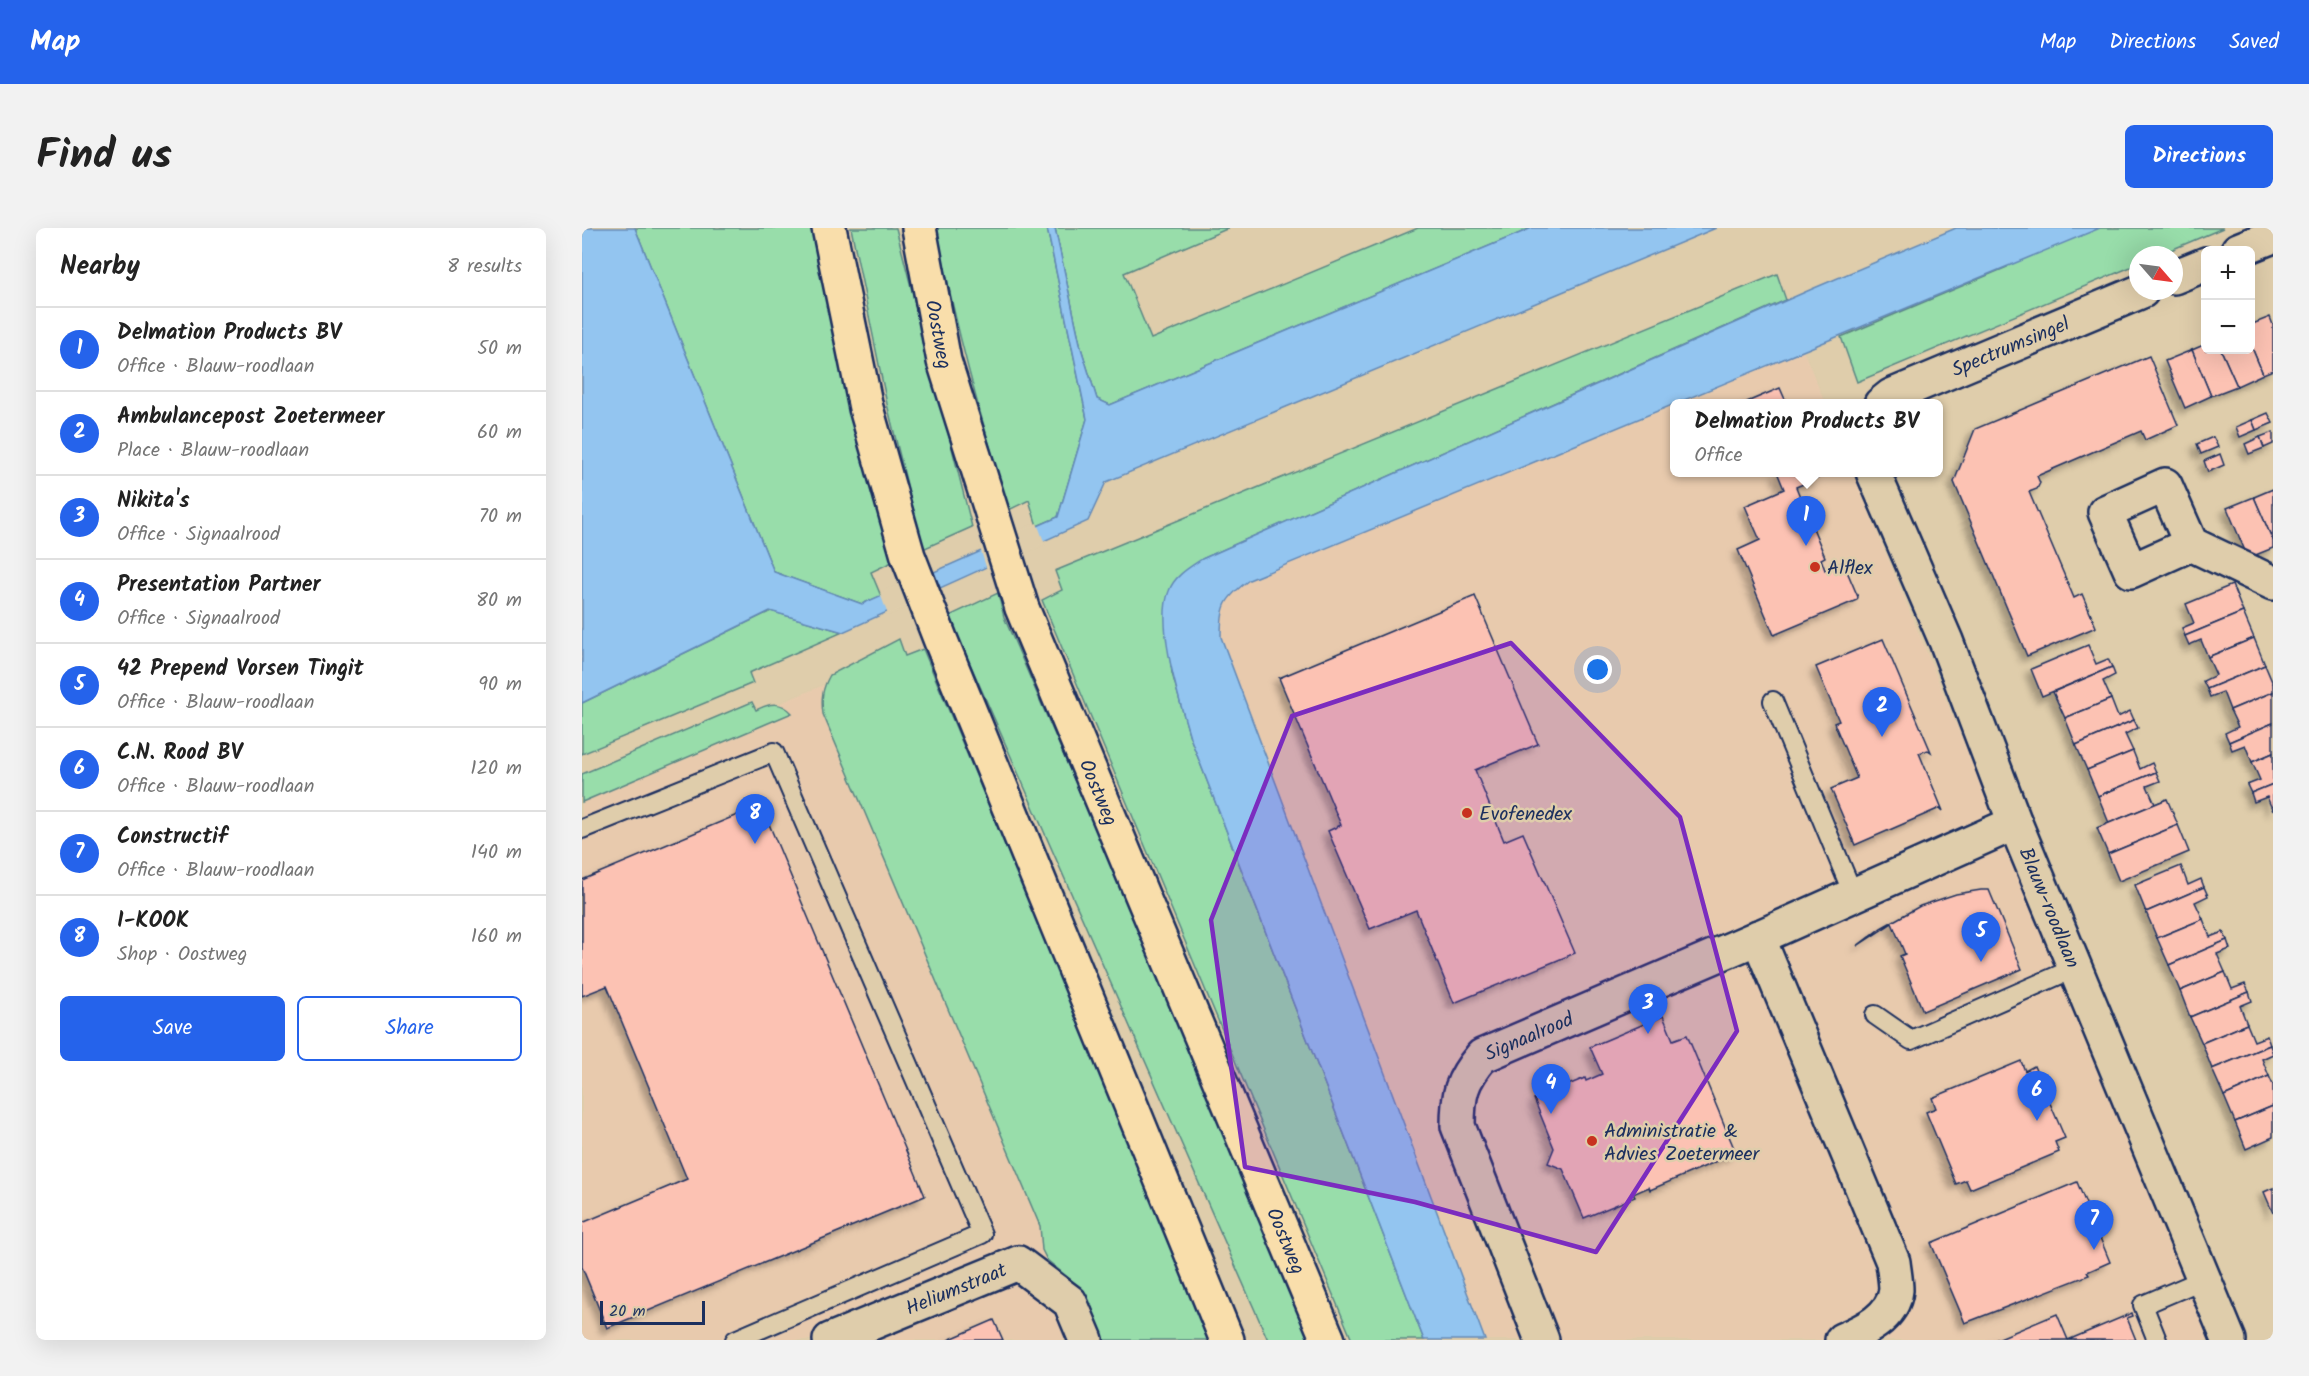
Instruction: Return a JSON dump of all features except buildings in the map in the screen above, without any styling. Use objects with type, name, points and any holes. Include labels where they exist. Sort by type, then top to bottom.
[{"type":"main road","points":[[829,228],[866,408],[909,556],[941,641],[1227,1340]]},
{"type":"main road","name":"Oostweg","points":[[919,228],[944,361],[1022,608],[1328,1340]]},
{"type":"street","points":[[2248,246],[2273,236]]},
{"type":"street","points":[[2183,273],[2201,266]]},
{"type":"street","name":"Spectrumsingel","points":[[1888,399],[2129,296]]},
{"type":"street","name":"Blauw-roodlaan","points":[[1875,477],[1946,641],[2015,823],[2229,1340]]},
{"type":"street","points":[[2191,544],[2273,583]]},
{"type":"street","name":"Signaalrood","points":[[1542,1340],[1458,1126],[1458,1100],[1466,1075],[1482,1056],[2015,823]]},
{"type":"street","points":[[1758,937],[1893,1262],[1896,1292],[1887,1312],[1866,1330],[1842,1340]]},
{"type":"street","name":"Heliumstraat","points":[[830,1340],[1018,1263],[1070,1302],[1086,1340]]},
{"type":"lane","points":[[1773,701],[1852,894]]},
{"type":"lane","points":[[582,830],[774,752],[982,1234],[735,1340]]},
{"type":"lane","points":[[1875,1016],[1911,1040],[2075,968]]},
{"type":"lane","points":[[2157,1340],[2143,1305],[2204,1279]]},
{"type":"highlighted area","points":[[1511,643],[1680,817],[1737,1031],[1596,1252],[1415,1202],[1245,1167],[1211,920],[1292,716]]},
{"type":"shaded area","points":[[1803,350],[1823,399],[1689,399]]},
{"type":"shaded area","points":[[1670,407],[1670,477],[1855,477],[2209,1340],[1485,1340],[1221,637],[1221,612],[1229,596],[1249,580]]},
{"type":"shaded area","points":[[872,665],[1164,1340],[582,1340],[582,786]]},
{"type":"green space","points":[[635,228],[814,228],[847,396],[892,562],[871,572],[881,596],[862,604],[774,572]]},
{"type":"green space","points":[[851,228],[896,228],[972,527],[923,549],[887,404]]},
{"type":"green space","points":[[937,228],[1047,228],[1087,419],[1058,517],[1037,526],[1029,500],[1009,510],[968,370]]},
{"type":"green space","points":[[1055,228],[1229,228],[1124,273],[1151,339],[1418,228],[1532,228],[1110,405],[1097,399],[1081,348]]},
{"type":"green space","points":[[1993,228],[2223,228],[2180,246],[2129,246],[2129,268],[1857,382],[1841,337],[2007,267]]},
{"type":"green space","points":[[1777,274],[1786,300],[1202,559],[1168,641],[1172,673],[1190,737],[1424,1340],[1352,1340],[1042,600],[1062,590],[1055,571]]},
{"type":"green space","points":[[998,593],[1004,617],[1316,1340],[1268,1340],[949,616]]},
{"type":"green space","points":[[771,611],[843,632],[749,673],[753,683],[582,754],[582,703]]},
{"type":"green space","points":[[899,639],[905,656],[923,649],[1213,1340],[1103,1340],[1085,1297],[1071,1280],[1047,1260],[1042,1250],[1040,1226],[823,714],[823,694],[830,675]]},
{"type":"green space","points":[[752,702],[756,710],[775,704],[784,706],[792,713],[582,802],[582,774]]},
{"type":"water","points":[[582,228],[635,228],[774,572],[862,604],[1058,517],[1087,419],[1047,228],[1055,228],[1081,348],[1097,399],[1110,405],[1532,228],[1716,228],[1106,482],[1088,521],[843,632],[770,611],[582,703]]},
{"type":"water","points":[[1956,228],[2100,228],[1687,399],[1670,399],[1670,406],[1249,580],[1229,598],[1223,610],[1221,637],[1485,1340],[1424,1340],[1190,737],[1170,664],[1165,623],[1165,606],[1169,591],[1183,572],[1202,559],[1812,289]]},
{"type":"pier","points":[[1037,523],[1045,544],[987,570],[980,548]]},
{"type":"pier","points":[[931,570],[940,592],[888,615],[880,593]]},
{"type":"place","name":"Delmation Products BV","points":[[1806,546]]},
{"type":"place","name":"Alflex","points":[[1815,567]]},
{"type":"place","name":"Ambulancepost Zoetermeer","points":[[1882,737]]},
{"type":"place","name":"Evofenedex","points":[[1467,813]]},
{"type":"place","name":"I-KOOK","points":[[755,844]]},
{"type":"place","name":"42 Prepend Vorsen Tingit","points":[[1981,962]]},
{"type":"place","name":"Nikita's","points":[[1648,1034]]},
{"type":"place","name":"Presentation Partner","points":[[1551,1114]]},
{"type":"place","name":"C.N. Rood BV","points":[[2037,1121]]},
{"type":"place","name":"Administratie & Advies Zoetermeer","points":[[1592,1141]]},
{"type":"place","name":"Constructif","points":[[2094,1250]]}]
